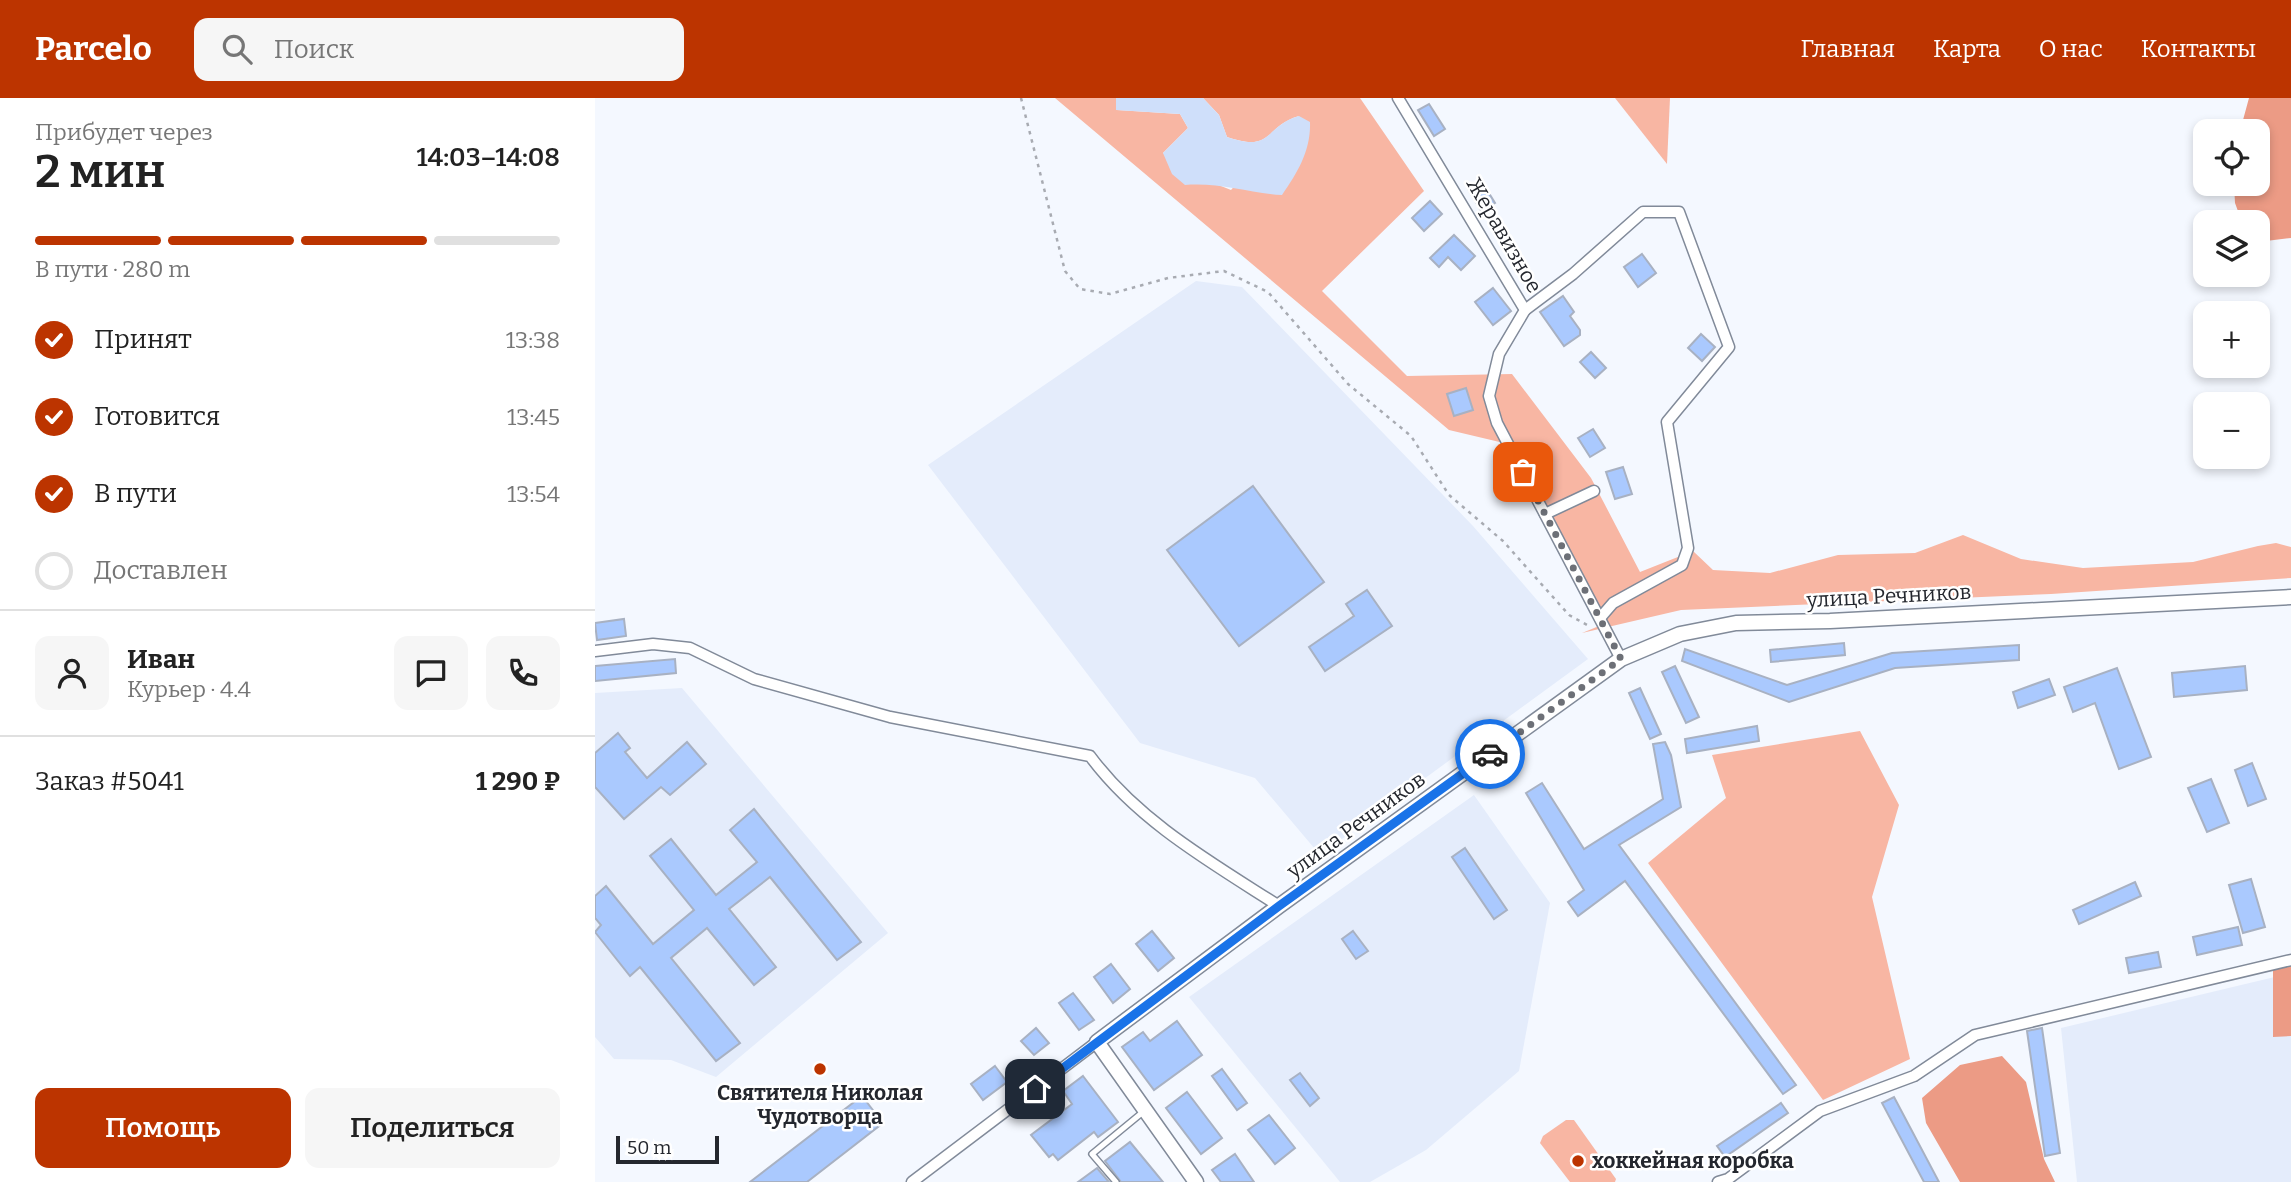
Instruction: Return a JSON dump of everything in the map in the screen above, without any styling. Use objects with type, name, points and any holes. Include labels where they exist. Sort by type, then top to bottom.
[{"type":"street","name":"Жеравизное","points":[[1398,98],[1525,310],[1499,354],[1489,396],[1497,423],[1621,659]]},
{"type":"street","points":[[1525,310],[1573,274],[1643,212],[1679,212],[1728,347],[1667,422],[1688,548],[1682,565],[1613,603],[1600,618]]},
{"type":"street","points":[[1545,514],[1594,491]]},
{"type":"street","name":"улица Речников","points":[[912,1182],[1279,906],[1621,659],[1680,634],[1737,623],[1830,621],[2291,597]]},
{"type":"street","points":[[595,651],[653,645],[689,648],[754,678],[890,717],[1090,756],[1110,781],[1150,820],[1279,906]]},
{"type":"street","points":[[1717,1182],[1728,1178],[1820,1111],[1914,1076],[1975,1035],[2291,960]]},
{"type":"street","points":[[1097,1042],[1196,1182]]},
{"type":"lane","points":[[1116,1182],[1092,1154],[1145,1110]]},
{"type":"path","points":[[1021,98],[1065,271],[1080,289],[1110,294],[1168,278],[1224,271],[1268,292],[1348,384],[1411,436],[1449,495],[1503,541],[1569,615],[1590,626]]},
{"type":"shaded area","points":[[1055,98],[1116,98],[1117,110],[1180,114],[1188,128],[1163,153],[1211,182],[1231,190],[1299,116],[1288,120],[1261,140],[1242,141],[1227,137],[1219,115],[1203,98],[1360,98],[1424,191],[1322,291],[1407,376],[1512,374],[1591,478],[1640,572],[1693,551],[1713,570],[1770,573],[1838,555],[1915,553],[1963,535],[2021,559],[2083,568],[2193,562],[2276,543],[2291,547],[2291,578],[2051,594],[1681,610],[1582,633],[1599,626],[1508,444],[1449,430]]},
{"type":"shaded area","points":[[1615,98],[1670,98],[1667,164]]},
{"type":"shaded area","points":[[2249,98],[2291,98],[2291,238],[2270,241],[2270,210],[2238,210],[2235,196],[2270,196],[2270,119],[2243,119]]},
{"type":"shaded area","points":[[1196,281],[1242,287],[1473,526],[1588,659],[1320,855],[1255,778],[1140,743],[928,465]]},
{"type":"shaded area","points":[[682,688],[888,933],[716,1077],[671,1060],[614,1059],[595,1037],[595,693]]},
{"type":"shaded area","points":[[1860,731],[1899,805],[1872,897],[1910,1059],[1823,1100],[1648,863],[1726,798],[1712,755]]},
{"type":"shaded area","points":[[1474,795],[1550,903],[1519,1071],[1426,1150],[1370,1182],[1340,1182],[1189,997]]},
{"type":"shaded area","points":[[2291,966],[2291,1036],[2273,1037],[2273,968]]},
{"type":"shaded area","points":[[2283,975],[2291,977],[2291,1182],[2077,1182],[2061,1028]]},
{"type":"shaded area","points":[[2002,1056],[2026,1082],[2044,1159],[2055,1182],[1960,1182],[1926,1123],[1922,1098],[1960,1065]]},
{"type":"shaded area","name":"хоккейная коробка","points":[[1566,1120],[1574,1120],[1616,1179],[1615,1182],[1570,1182],[1540,1143],[1543,1136]]},
{"type":"water","points":[[1116,98],[1203,98],[1219,115],[1227,137],[1242,141],[1261,140],[1288,120],[1299,116],[1310,122],[1306,151],[1282,195],[1209,185],[1185,185],[1172,174],[1163,153],[1188,128],[1180,114],[1116,110]]},
{"type":"building","points":[[1429,104],[1445,129],[1434,136],[1418,110]]},
{"type":"building","points":[[1482,182],[1495,203],[1481,211],[1468,189]]},
{"type":"building","points":[[1430,201],[1442,214],[1424,231],[1412,218]]},
{"type":"building","points":[[1454,235],[1475,256],[1461,270],[1448,257],[1439,267],[1430,258]]},
{"type":"building","points":[[1642,254],[1656,273],[1638,287],[1624,267]]},
{"type":"building","points":[[1493,288],[1511,311],[1493,325],[1475,302]]},
{"type":"building","points":[[1563,296],[1574,312],[1570,316],[1580,330],[1580,335],[1564,346],[1540,312]]},
{"type":"building","points":[[1701,334],[1715,347],[1702,361],[1688,348]]},
{"type":"building","points":[[1591,352],[1606,368],[1595,378],[1580,362]]},
{"type":"building","points":[[1466,388],[1473,410],[1454,416],[1447,394]]},
{"type":"building","points":[[1593,429],[1605,448],[1590,457],[1578,438]]},
{"type":"building","points":[[1623,467],[1632,494],[1615,499],[1606,472]]},
{"type":"building","points":[[1253,486],[1324,582],[1239,646],[1167,550]]},
{"type":"building","points":[[1367,590],[1392,626],[1325,671],[1309,647],[1354,616],[1346,604]]},
{"type":"building","points":[[624,619],[626,636],[597,640],[595,623]]},
{"type":"building","points":[[1844,643],[1845,655],[1771,662],[1770,650]]},
{"type":"building","points":[[2019,645],[2019,660],[1895,668],[1789,702],[1682,661],[1685,649],[1787,685],[1892,653]]},
{"type":"building","points":[[675,659],[676,673],[595,681],[595,666]]},
{"type":"building","points":[[1675,666],[1699,717],[1686,723],[1662,672]]},
{"type":"building","points":[[2245,666],[2247,690],[2174,697],[2172,673]]},
{"type":"building","points":[[2117,668],[2151,757],[2119,769],[2095,703],[2073,712],[2064,687]]},
{"type":"building","points":[[2049,679],[2055,695],[2018,708],[2013,692]]},
{"type":"building","points":[[1640,688],[1661,734],[1650,739],[1629,693]]},
{"type":"building","points":[[1757,726],[1759,741],[1687,753],[1685,739]]},
{"type":"building","points":[[618,733],[630,748],[625,752],[647,778],[687,742],[706,764],[670,795],[661,787],[624,819],[595,787],[595,753]]},
{"type":"building","points":[[1665,742],[1671,755],[1681,807],[1619,845],[1796,1085],[1783,1094],[1625,881],[1578,916],[1568,902],[1584,890],[1526,793],[1542,783],[1584,849],[1663,799],[1653,744]]},
{"type":"building","points":[[2252,763],[2266,799],[2248,806],[2235,770]]},
{"type":"building","points":[[2211,779],[2229,823],[2207,832],[2188,788]]},
{"type":"building","points":[[754,809],[861,942],[837,960],[770,877],[729,909],[776,967],[754,985],[707,928],[671,958],[740,1043],[716,1061],[640,967],[630,976],[595,932],[601,925],[595,918],[595,896],[606,886],[653,944],[694,910],[650,856],[671,839],[716,895],[757,862],[730,830]]},
{"type":"building","points":[[1465,848],[1507,910],[1494,919],[1452,857]]},
{"type":"building","points":[[2251,879],[2265,927],[2243,933],[2229,885]]},
{"type":"building","points":[[2135,882],[2141,896],[2079,924],[2073,910]]},
{"type":"building","points":[[2238,927],[2242,945],[2197,955],[2193,937]]},
{"type":"building","points":[[1152,931],[1174,958],[1158,971],[1136,944]]},
{"type":"building","points":[[1353,931],[1368,951],[1356,959],[1342,939]]},
{"type":"building","points":[[2158,952],[2161,967],[2129,973],[2126,958]]},
{"type":"building","points":[[1111,964],[1130,989],[1113,1003],[1094,977]]},
{"type":"building","points":[[1073,993],[1094,1020],[1079,1030],[1059,1003]]},
{"type":"building","points":[[1177,1021],[1202,1055],[1154,1090],[1122,1047],[1143,1032],[1150,1041]]},
{"type":"building","points":[[1036,1028],[1049,1043],[1034,1055],[1021,1041]]},
{"type":"building","points":[[2042,1028],[2060,1153],[2045,1156],[2027,1031]]},
{"type":"building","points":[[995,1066],[1007,1082],[983,1100],[971,1084]]},
{"type":"building","points":[[1222,1069],[1247,1103],[1237,1110],[1212,1076]]},
{"type":"building","points":[[1300,1073],[1319,1098],[1310,1106],[1290,1080]]},
{"type":"building","points":[[1083,1076],[1118,1122],[1098,1137],[1094,1132],[1058,1160],[1053,1154],[1049,1157],[1031,1135],[1072,1104],[1063,1091]]},
{"type":"building","points":[[1187,1092],[1222,1138],[1201,1154],[1166,1108]]},
{"type":"building","points":[[862,1096],[883,1123],[807,1182],[750,1182]]},
{"type":"building","points":[[1894,1097],[1939,1182],[1924,1182],[1882,1103]]},
{"type":"building","points":[[1781,1103],[1788,1113],[1725,1157],[1717,1146]]},
{"type":"building","points":[[1269,1115],[1295,1148],[1275,1164],[1248,1130]]},
{"type":"building","points":[[1130,1142],[1163,1182],[1121,1182],[1105,1161]]},
{"type":"building","points":[[1235,1154],[1254,1182],[1221,1182],[1212,1170]]},
{"type":"building","points":[[1097,1168],[1109,1182],[1078,1182]]},
{"type":"way so far","points":[[1490,754],[1621,659],[1523,472]]},
{"type":"place","name":"Святителя Николая Чудотворца","points":[[820,1069]]},
{"type":"place","name":"хоккейная коробка","points":[[1578,1161]]},
{"type":"route","points":[[1035,1089],[1279,906],[1490,754]]}]
